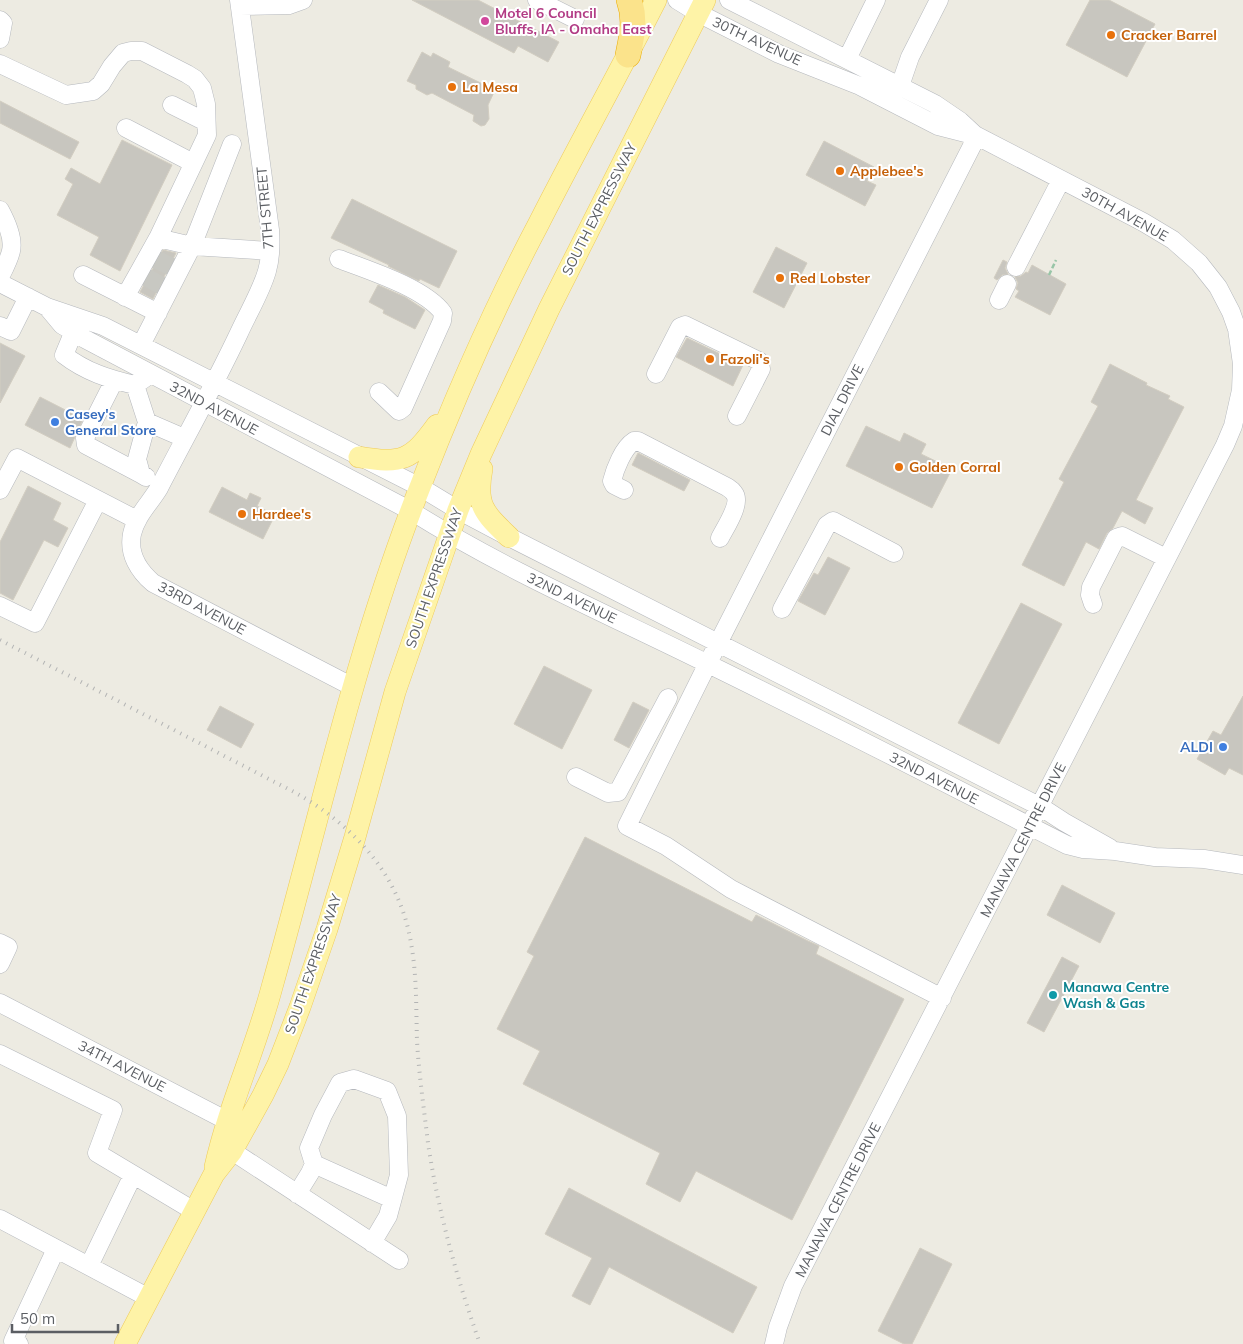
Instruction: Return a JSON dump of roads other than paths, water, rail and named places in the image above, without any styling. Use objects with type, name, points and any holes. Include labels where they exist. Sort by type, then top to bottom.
[{"type":"highway","points":[[628,56],[634,26],[633,10],[629,0]]},
{"type":"main road","name":"SOUTH EXPRESSWAY","points":[[125,1344],[214,1174],[236,1125],[353,688],[387,576],[410,511],[486,330],[538,225],[656,0]]},
{"type":"main road","name":"SOUTH EXPRESSWAY","points":[[236,1125],[263,1095],[278,1064],[327,930],[395,692],[458,510],[488,438],[545,317],[702,7]]},
{"type":"main road","points":[[359,457],[393,460],[412,454],[428,437],[457,396]]},
{"type":"main road","points":[[488,438],[478,486],[479,498],[483,508],[509,537]]},
{"type":"street","points":[[239,3],[290,5],[303,0]]},
{"type":"street","points":[[537,0],[574,19]]},
{"type":"street","name":"30TH AVENUE","points":[[677,0],[702,7],[779,54],[860,86],[938,126],[977,136],[1159,231],[1188,252],[1218,287],[1228,305],[1237,330]]},
{"type":"street","name":"30TH AVENUE","points":[[729,0],[935,104],[960,120],[977,136]]},
{"type":"street","points":[[847,59],[876,0]]},
{"type":"street","points":[[900,86],[910,57],[939,0]]},
{"type":"street","name":"7TH STREET","points":[[204,403],[267,272],[270,251],[270,230],[239,3]]},
{"type":"street","points":[[0,20],[3,23],[0,39]]},
{"type":"street","points":[[0,64],[66,95],[93,91],[101,84],[123,53],[142,51],[188,74],[202,88],[206,104],[207,129],[193,164],[158,238],[152,257],[142,276],[125,297]]},
{"type":"street","points":[[172,105],[207,129],[213,140],[232,144],[259,146]]},
{"type":"street","points":[[126,128],[193,164]]},
{"type":"street","name":"DIAL DRIVE","points":[[942,998],[731,888],[666,846],[627,826],[718,643],[977,136]]},
{"type":"street","points":[[140,345],[158,313],[166,288],[192,246],[232,144]]},
{"type":"street","points":[[1016,267],[1062,180]]},
{"type":"street","points":[[0,210],[5,220],[6,238],[11,252],[0,277]]},
{"type":"street","points":[[158,238],[192,246],[270,251]]},
{"type":"street","points":[[339,259],[381,275],[425,297],[443,313],[442,321],[404,408],[399,411],[379,392]]},
{"type":"street","points":[[83,276],[158,313]]},
{"type":"street","name":"32ND AVENUE","points":[[0,283],[47,307],[62,325],[102,326],[420,487],[509,537],[1040,807],[1115,850]]},
{"type":"street","points":[[0,326],[11,331],[28,297]]},
{"type":"street","points":[[75,324],[64,355],[76,365],[106,379],[135,385],[151,374]]},
{"type":"street","name":"32ND AVENUE","points":[[75,324],[151,374],[410,511],[511,569],[708,663],[1067,845],[1084,849],[1115,850],[1154,857],[1204,859],[1243,865]]},
{"type":"street","points":[[656,374],[680,327],[686,326],[759,362],[761,369],[737,416]]},
{"type":"street","name":"MANAWA CENTRE DRIVE","points":[[774,1344],[778,1326],[793,1286],[1225,445],[1233,426],[1239,402],[1242,377],[1241,352],[1237,330]]},
{"type":"street","points":[[114,381],[85,438],[86,445],[141,474],[159,486]]},
{"type":"street","points":[[135,385],[147,422],[137,459],[141,474]]},
{"type":"street","name":"33RD AVENUE","points":[[204,403],[159,486],[137,520],[132,534],[133,555],[138,567],[153,583],[353,688]]},
{"type":"street","points":[[147,422],[184,438]]},
{"type":"street","points":[[624,490],[614,485],[612,481],[627,447],[634,441],[728,488],[734,493],[736,498],[735,508],[720,538]]},
{"type":"street","points":[[0,490],[16,458],[137,520]]},
{"type":"street","points":[[0,606],[35,623],[98,500]]},
{"type":"street","points":[[782,609],[827,525],[833,522],[894,553]]},
{"type":"street","points":[[1093,604],[1090,595],[1091,587],[1116,538],[1122,536],[1166,558]]},
{"type":"street","points":[[576,777],[608,793],[618,792],[668,698]]},
{"type":"street","points":[[0,944],[8,947],[0,964]]},
{"type":"street","name":"34TH AVENUE","points":[[0,1002],[236,1125]]},
{"type":"street","points":[[0,1054],[113,1110],[97,1154],[194,1211]]},
{"type":"street","points":[[297,1194],[314,1164],[309,1148],[323,1115],[340,1084],[354,1079],[387,1091],[397,1116],[399,1175],[388,1216],[372,1242]]},
{"type":"street","points":[[226,1148],[399,1260]]},
{"type":"street","points":[[314,1164],[392,1199]]},
{"type":"street","points":[[89,1266],[133,1175]]},
{"type":"street","points":[[0,1219],[149,1298]]},
{"type":"street","points":[[19,1344],[13,1341],[56,1248]]},
{"type":"tunnel","points":[[155,259],[172,267]]},
{"type":"tunnel","points":[[146,277],[162,286]]},
{"type":"railway","points":[[0,640],[296,793],[317,806],[355,837],[385,874],[397,896],[405,918],[413,955],[420,1079],[437,1194],[456,1270],[480,1344]]},
{"type":"place","name":"Motel 6 Council Bluffs, IA - Omaha East","points":[[485,21]]},
{"type":"place","name":"Cracker Barrel","points":[[1111,35]]},
{"type":"place","name":"La Mesa","points":[[452,87]]},
{"type":"place","name":"Applebee's","points":[[840,171]]},
{"type":"place","name":"Red Lobster","points":[[780,278]]},
{"type":"place","name":"Fazoli's","points":[[710,359]]},
{"type":"place","name":"Casey's General Store","points":[[55,422]]},
{"type":"place","name":"Golden Corral","points":[[899,467]]},
{"type":"place","name":"Hardee's","points":[[242,514]]},
{"type":"place","name":"ALDI","points":[[1223,747]]},
{"type":"place","name":"Manawa Centre Wash & Gas","points":[[1053,995]]}]
